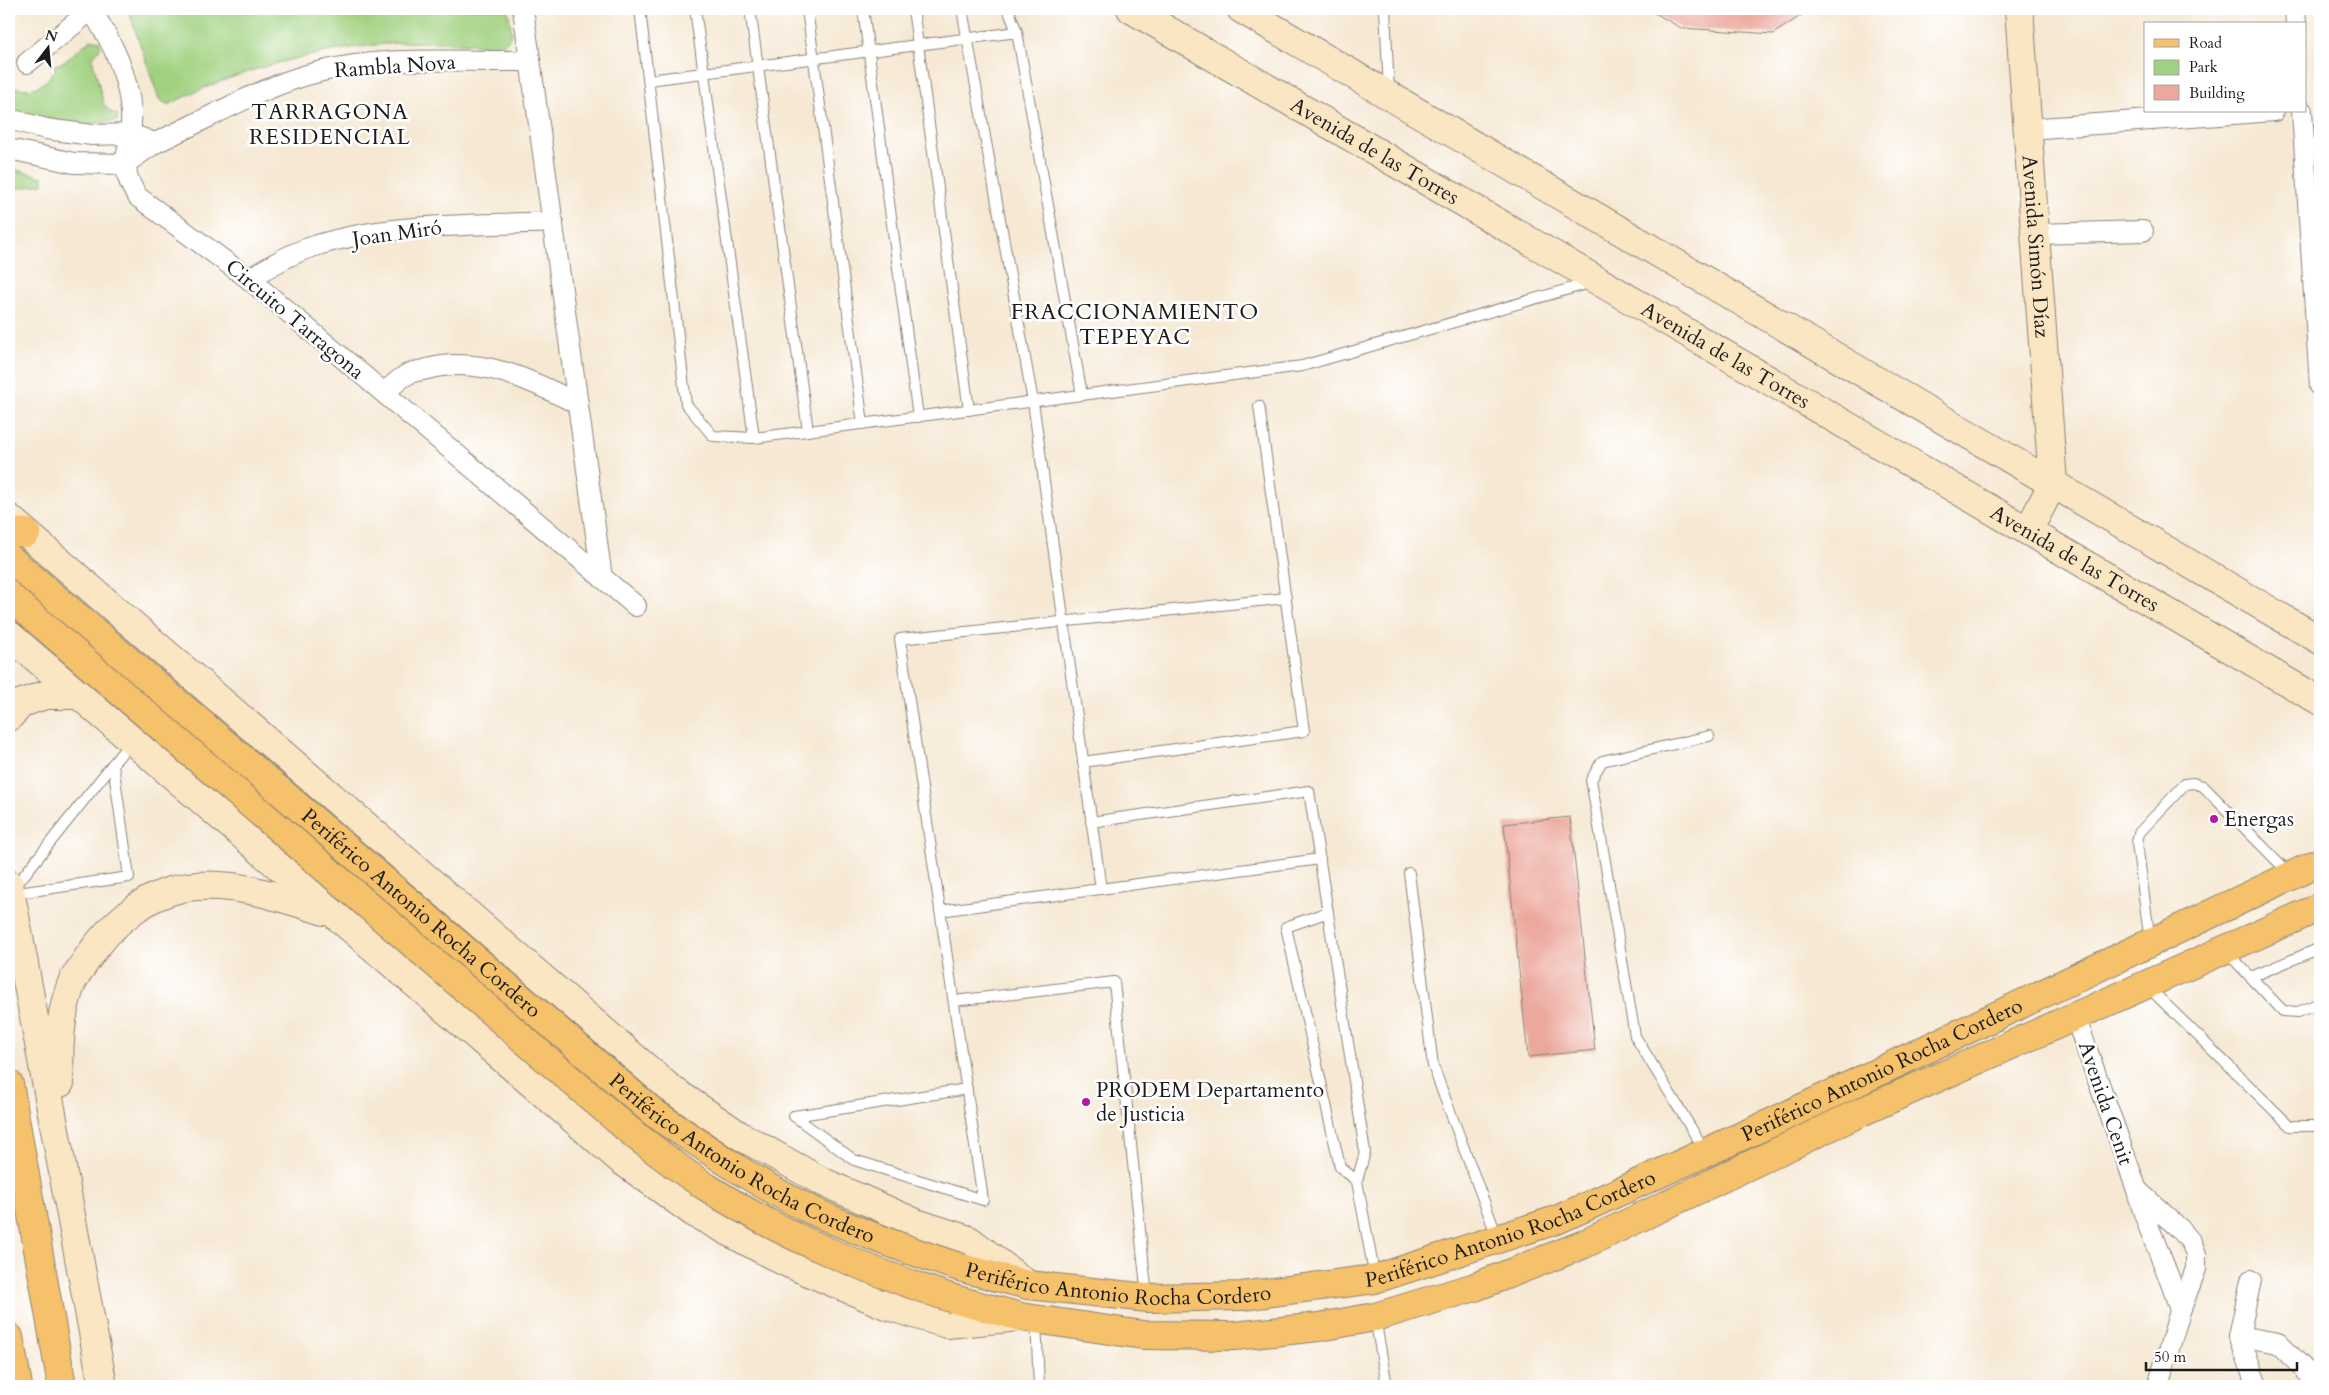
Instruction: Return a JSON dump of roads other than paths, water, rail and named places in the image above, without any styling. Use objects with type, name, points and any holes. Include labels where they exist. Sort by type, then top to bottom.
[{"type":"main road","name":"Avenida de las Torres","points":[[1131,9],[2028,531],[2318,692]]},
{"type":"main road","points":[[1241,9],[2320,640]]},
{"type":"main road","name":"Avenida Simón Díaz","points":[[2019,9],[2053,484]]},
{"type":"main road","points":[[2028,531],[2053,484]]},
{"type":"main road","points":[[15,528],[106,600],[671,1089],[739,1135],[821,1181],[916,1223],[969,1240],[1028,1285]]},
{"type":"main road","name":"Periférico Antonio Rocha Cordero","points":[[9,558],[654,1113],[724,1160],[808,1209],[907,1250],[962,1268],[1028,1285],[1148,1298],[1242,1296],[1310,1289],[1375,1279],[1499,1239],[1559,1219],[1706,1153],[2320,862]]},
{"type":"main road","points":[[40,662],[27,646],[23,634],[25,620],[31,608],[40,598],[53,592],[67,590],[106,600]]},
{"type":"main road","name":"Periférico Antonio Rocha Cordero","points":[[9,596],[637,1137],[708,1188],[796,1238],[896,1280],[1028,1318],[1143,1335],[1234,1336],[1319,1327],[1375,1317],[1475,1287],[1582,1245],[1861,1112],[2320,906]]},
{"type":"main road","points":[[9,635],[621,1160],[694,1212],[785,1262],[888,1306],[947,1324],[1028,1318]]},
{"type":"main road","points":[[9,717],[22,703],[45,695],[79,695]]},
{"type":"main road","points":[[64,1182],[58,1042],[71,984],[98,941],[130,911],[165,893],[196,886],[234,887],[276,896],[335,914]]},
{"type":"main road","points":[[9,889],[102,1386]]},
{"type":"main road","points":[[9,1084],[62,1386]]},
{"type":"main road","points":[[9,1337],[18,1386]]},
{"type":"street","points":[[27,63],[91,9]]},
{"type":"street","name":"Circuito Tarragona","points":[[91,9],[104,28],[117,53],[130,96],[131,134],[125,164],[129,184],[138,197],[250,279],[636,606]]},
{"type":"street","points":[[523,9],[602,578]]},
{"type":"street","points":[[2295,9],[2296,22]]},
{"type":"street","name":"Rambla Nova","points":[[125,164],[154,143],[292,80],[319,72],[357,65],[404,62],[530,60]]},
{"type":"street","points":[[2306,110],[2320,108]]},
{"type":"street","points":[[2028,129],[2260,112]]},
{"type":"street","points":[[2304,112],[2320,386]]},
{"type":"street","points":[[125,164],[58,160],[15,151],[17,122],[92,136],[131,134],[154,143]]},
{"type":"street","points":[[90,163],[92,136]]},
{"type":"street","name":"Joan Miró","points":[[250,279],[281,260],[304,250],[376,233],[443,226],[553,222]]},
{"type":"street","points":[[2036,234],[2143,231]]},
{"type":"street","points":[[384,393],[408,374],[439,366],[472,366],[506,373],[538,383],[578,404]]},
{"type":"street","name":"Avenida Cenit","points":[[2075,1016],[2137,1190],[2144,1219],[2169,1276],[2180,1311]]},
{"type":"street","name":"Avenida Cenit","points":[[2137,1190],[2180,1229],[2191,1242],[2196,1254],[2196,1269],[2180,1311],[2158,1386]]},
{"type":"street","points":[[2251,1280],[2239,1336],[2257,1386]]},
{"type":"street","points":[[2239,1336],[2278,1343],[2320,1384]]},
{"type":"lane","points":[[640,9],[686,404],[713,436],[754,438],[1302,366],[1599,281]]},
{"type":"lane","points":[[695,9],[754,438]]},
{"type":"lane","points":[[750,9],[808,431]]},
{"type":"lane","points":[[807,9],[863,424]]},
{"type":"lane","points":[[862,9],[918,417]]},
{"type":"lane","points":[[913,9],[969,410]]},
{"type":"lane","points":[[962,9],[1033,402],[1101,889]]},
{"type":"lane","points":[[1008,9],[1017,32],[1082,395]]},
{"type":"lane","points":[[1385,9],[1390,96]]},
{"type":"lane","points":[[649,80],[869,53],[1017,32]]},
{"type":"lane","points":[[1083,762],[1304,731],[1259,406]]},
{"type":"lane","points":[[967,1089],[794,1116],[854,1160],[983,1200],[967,1089],[954,1001],[900,640],[1286,598]]},
{"type":"lane","points":[[1706,1153],[1635,1036],[1591,780],[1602,761],[1709,736]]},
{"type":"lane","points":[[9,889],[132,740]]},
{"type":"lane","points":[[9,889],[129,877],[113,764]]},
{"type":"lane","points":[[2150,943],[2137,843],[2139,833],[2186,784],[2193,782],[2203,786],[2291,875]]},
{"type":"lane","points":[[1091,822],[1309,791],[1365,1152],[1357,1181],[1375,1279]]},
{"type":"lane","points":[[940,911],[1320,859]]},
{"type":"lane","points":[[1409,873],[1433,1066],[1499,1239]]},
{"type":"lane","points":[[1328,912],[1286,927],[1340,1167],[1357,1181]]},
{"type":"lane","points":[[2251,977],[2320,948]]},
{"type":"lane","points":[[2224,949],[2284,1011],[2298,1012],[2320,1003]]},
{"type":"lane","points":[[954,1001],[1114,982],[1148,1298]]},
{"type":"lane","points":[[2145,984],[2290,1126],[2320,1126]]},
{"type":"lane","points":[[1375,1317],[1387,1386]]},
{"type":"lane","points":[[1028,1318],[1039,1386]]},
{"type":"place","name":"Energas","points":[[2214,819]]},
{"type":"place","name":"PRODEM Departamento de Justicia","points":[[1086,1102]]},
{"type":"district","name":"TARRAGONA RESIDENCIAL","points":[[330,124]]},
{"type":"district","name":"FRACCIONAMIENTO TEPEYAC","points":[[1135,324]]}]
